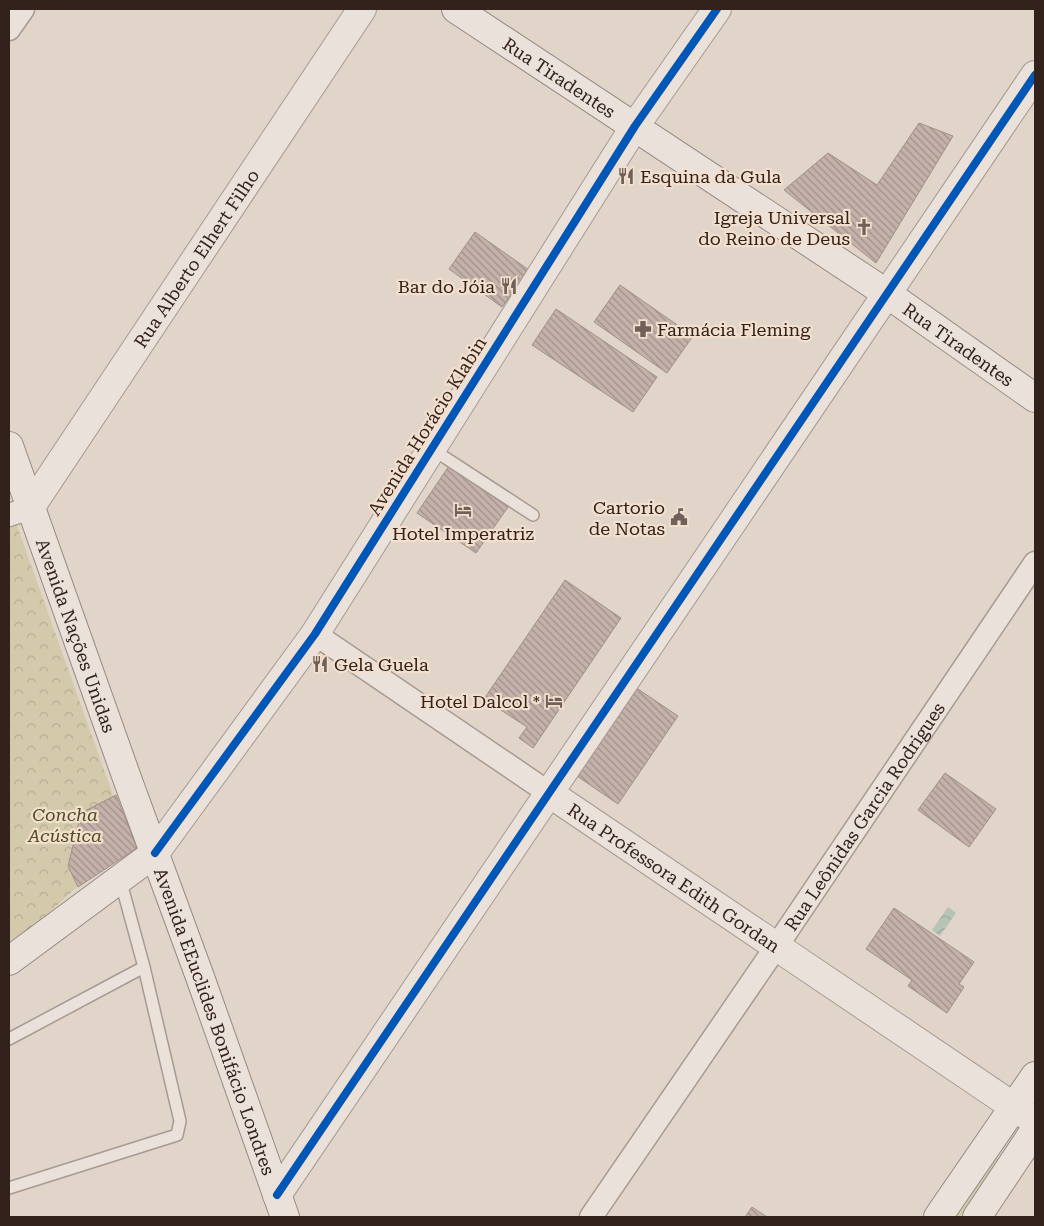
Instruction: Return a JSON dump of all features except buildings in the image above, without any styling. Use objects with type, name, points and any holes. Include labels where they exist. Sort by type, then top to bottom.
[{"type":"street","points":[[9,29],[23,9]]},
{"type":"street","name":"Rua Alberto Elhert Filho","points":[[19,511],[362,9]]},
{"type":"street","name":"Rua Tiradentes","points":[[456,9],[886,293],[1035,398]]},
{"type":"street","name":"Avenida Horácio Klabin","points":[[9,961],[155,853],[315,634],[634,126],[717,9]]},
{"type":"street","points":[[281,1206],[549,793],[1035,75]]},
{"type":"street","name":"Avenida Nações Unidas","points":[[9,446],[19,511],[144,826]]},
{"type":"street","name":"Rua Leônidas Garcia Rodrigues","points":[[591,1217],[776,947],[1035,562]]},
{"type":"street","name":"Rua Professora Edith Gordan","points":[[315,634],[1025,1114]]},
{"type":"street","name":"Avenida EEuclides Bonifácio Londres","points":[[144,826],[281,1206]]},
{"type":"street","points":[[938,1217],[1025,1114],[1035,1076]]},
{"type":"street","points":[[977,1217],[1035,1130]]},
{"type":"lane","points":[[431,448],[533,515]]},
{"type":"lane","points":[[9,1188],[177,1135],[180,1121],[144,967],[120,879]]},
{"type":"lane","points":[[9,1039],[144,967]]},
{"type":"green space","name":"Concha Acústica","points":[[9,503],[129,840],[9,949]]},
{"type":"green space","points":[[994,1156],[999,1160],[960,1217],[952,1217]]},
{"type":"water","points":[[948,907],[956,913],[940,936],[932,930]]},
{"type":"cycle path","points":[[155,853],[315,634],[635,126],[717,9]]},
{"type":"cycle path","points":[[277,1195],[1035,75]]},
{"type":"place","name":"Esquina da Gula","points":[[626,176]]},
{"type":"place","name":"Igreja Universal do Reino de Deus","points":[[864,227]]},
{"type":"place","name":"Bar do Jóia","points":[[509,286]]},
{"type":"place","name":"Farmácia Fleming","points":[[643,329]]},
{"type":"place","name":"Hotel Imperatriz","points":[[463,510]]},
{"type":"place","name":"Cartorio de Notas","points":[[679,517]]},
{"type":"place","name":"Gela Guela","points":[[320,664]]},
{"type":"place","name":"Hotel Dalcol *","points":[[554,701]]}]
